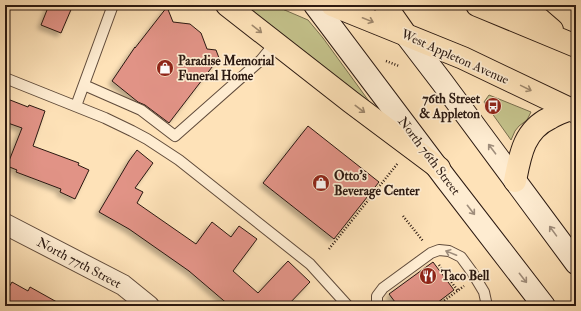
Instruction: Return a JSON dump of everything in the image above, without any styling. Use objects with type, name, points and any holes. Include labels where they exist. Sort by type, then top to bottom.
[{"type":"main road","points":[[227,5],[438,168]]},
{"type":"main road","name":"North 76th Street","points":[[315,5],[544,306]]},
{"type":"main road","name":"West Appleton Avenue","points":[[332,5],[463,58],[573,111]]},
{"type":"main road","points":[[385,5],[576,263]]},
{"type":"main road","points":[[477,5],[572,45]]},
{"type":"main road","points":[[523,5],[572,45]]},
{"type":"main road","points":[[515,181],[521,151],[531,132],[549,118],[573,111]]},
{"type":"street","name":"North 77th Street","points":[[5,224],[123,285],[149,306]]},
{"type":"lane","points":[[76,106],[113,5]]},
{"type":"lane","points":[[84,85],[141,110],[175,136],[261,60],[275,43]]},
{"type":"lane","points":[[5,78],[76,106],[132,131],[179,160],[310,264],[348,306]]},
{"type":"lane","points":[[377,306],[377,296],[383,288],[431,253],[439,250],[449,251],[461,257],[484,292],[487,306]]},
{"type":"path","points":[[386,61],[399,66]]},
{"type":"path","points":[[329,249],[399,161]]},
{"type":"path","points":[[403,216],[422,241]]},
{"type":"path","points":[[437,306],[476,278]]},
{"type":"shaded area","points":[[244,5],[273,5],[308,20],[371,104]]},
{"type":"shaded area","points":[[489,95],[531,112],[527,120],[515,131],[511,140],[484,102]]},
{"type":"building","points":[[49,5],[73,5],[61,33],[41,25]]},
{"type":"building","name":"Paradise Memorial Funeral Home","points":[[167,7],[173,22],[190,24],[201,33],[207,49],[216,50],[219,58],[169,123],[145,105],[138,102],[112,81],[135,47]]},
{"type":"building","points":[[5,98],[28,107],[29,105],[45,111],[33,146],[79,163],[78,165],[89,170],[75,199],[60,192],[61,189],[16,172],[17,170],[7,166],[22,128],[5,122]]},
{"type":"building","name":"Otto's Beverage Center","points":[[308,126],[379,182],[334,239],[263,183]]},
{"type":"building","points":[[137,150],[153,163],[135,188],[143,192],[137,203],[196,244],[212,222],[231,237],[239,226],[257,239],[233,271],[258,293],[288,261],[310,282],[287,306],[230,306],[189,271],[129,229],[99,212]]},
{"type":"building","name":"Taco Bell","points":[[433,262],[454,290],[433,306],[398,306],[389,294]]},
{"type":"building","points":[[12,282],[28,291],[30,287],[64,306],[5,306],[5,294]]},
{"type":"place","name":"Paradise Memorial Funeral Home","points":[[165,68]]},
{"type":"place","name":"76th Street & Appleton","points":[[493,106]]},
{"type":"place","name":"Otto's Beverage Center","points":[[321,183]]},
{"type":"place","name":"Taco Bell","points":[[428,276]]}]
